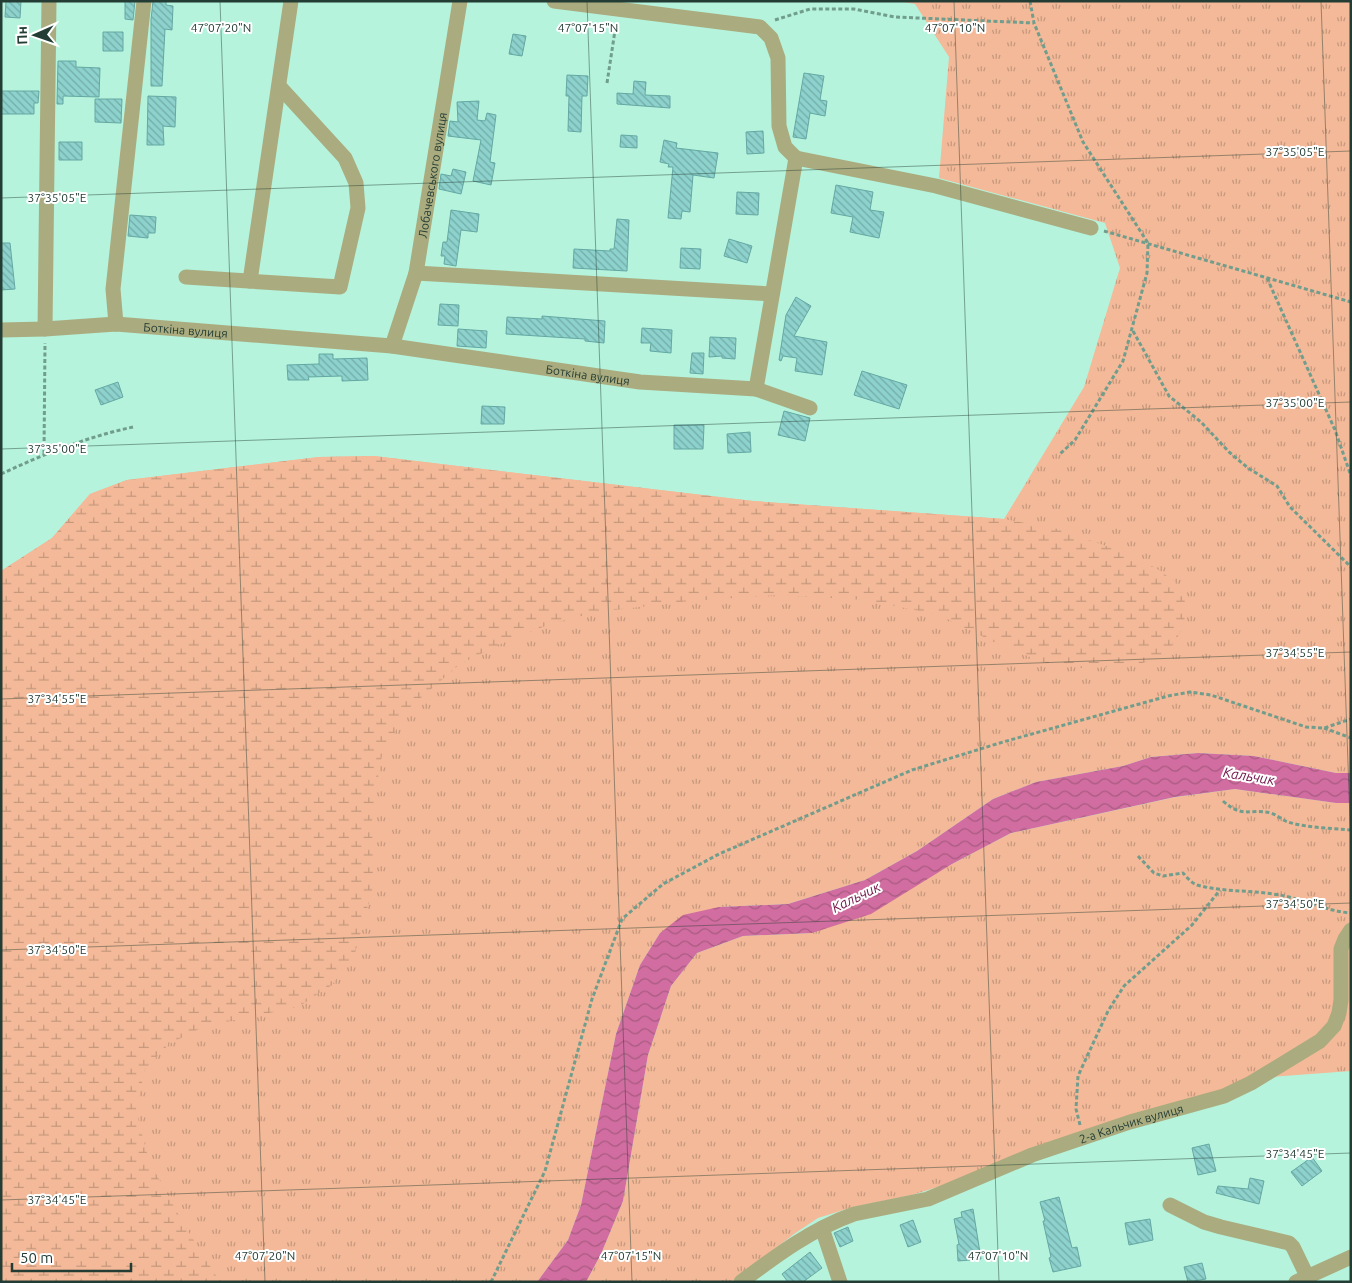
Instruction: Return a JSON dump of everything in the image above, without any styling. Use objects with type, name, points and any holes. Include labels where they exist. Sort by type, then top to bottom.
[{"type":"street","points":[[1,330],[45,329],[49,1]]},
{"type":"street","points":[[116,324],[113,289],[144,1]]},
{"type":"street","points":[[250,281],[291,1]]},
{"type":"street","name":"Лобачевського вулиця","points":[[392,346],[416,273],[460,1]]},
{"type":"street","points":[[554,1],[760,27],[771,38],[778,58],[779,126],[784,147],[796,158],[936,186],[1091,228]]},
{"type":"street","points":[[186,276],[340,287],[358,208],[356,183],[345,158],[279,86]]},
{"type":"street","points":[[756,389],[796,158]]},
{"type":"street","points":[[416,273],[772,294]]},
{"type":"street","name":"Боткіна вулиця","points":[[45,329],[116,324],[392,346],[640,382],[756,389],[810,408]]},
{"type":"street","name":"2-а Кальчик вулиця","points":[[741,1282],[790,1246],[832,1222],[854,1214],[928,1198],[1020,1160],[1130,1122],[1224,1096],[1265,1075],[1313,1046],[1329,1033],[1334,1026],[1346,985],[1342,949],[1345,939],[1351,930]]},
{"type":"street","points":[[1170,1205],[1204,1222],[1221,1228],[1289,1243],[1293,1247],[1301,1279],[1351,1258]]},
{"type":"street","points":[[822,1228],[840,1282]]},
{"type":"path","points":[[1030,1],[1034,23],[1083,142],[1148,243],[1148,273],[1122,361],[1075,440],[1060,454]]},
{"type":"path","points":[[607,83],[618,9]]},
{"type":"path","points":[[760,27],[784,16],[810,9],[854,9],[895,17],[1034,23]]},
{"type":"path","points":[[1091,228],[1351,302]]},
{"type":"path","points":[[1267,277],[1335,430],[1351,476]]},
{"type":"path","points":[[44,454],[45,329]]},
{"type":"path","points":[[1132,331],[1169,396],[1201,422],[1229,452],[1248,468],[1277,486],[1290,507],[1351,567]]},
{"type":"path","points":[[1,474],[44,454],[100,434],[133,427]]},
{"type":"path","points":[[491,1282],[545,1171],[592,999],[622,919],[663,884],[719,854],[912,770],[1003,742],[1168,696],[1190,692],[1210,695],[1306,727],[1324,728],[1351,738]]},
{"type":"path","points":[[1324,728],[1351,718]]},
{"type":"path","points":[[1223,801],[1233,809],[1244,813],[1271,813],[1287,822],[1301,825],[1351,830]]},
{"type":"path","points":[[1138,856],[1154,872],[1160,875],[1183,873],[1194,884],[1220,890],[1274,894],[1300,899],[1331,910],[1351,913]]},
{"type":"path","points":[[1084,1138],[1076,1109],[1078,1076],[1108,1011],[1124,986],[1192,925],[1220,890]]},
{"type":"green space","points":[[898,1],[1351,1],[1351,773],[1336,773],[1254,756],[1198,753],[1151,757],[1123,766],[1036,782],[993,799],[917,851],[865,880],[788,904],[719,907],[660,933],[640,965],[616,1034],[581,1205],[568,1240],[537,1282],[1,1282],[1,571],[52,538],[90,494],[127,480],[319,457],[374,456],[753,501],[1004,519],[1084,387],[1120,268],[1105,223],[939,178],[949,57],[915,4]]},
{"type":"green space","points":[[374,456],[753,501],[1004,519],[1057,529],[1112,548],[1156,568],[1174,581],[1184,596],[1186,610],[1183,627],[1174,644],[1159,658],[1139,664],[1080,668],[1042,662],[998,644],[939,615],[865,600],[778,595],[689,601],[598,612],[553,623],[509,640],[460,664],[408,709],[382,755],[372,812],[373,887],[355,953],[332,985],[298,1007],[205,1026],[169,1044],[145,1069],[136,1110],[149,1161],[186,1228],[220,1282],[1,1282],[1,571],[52,538],[90,494],[127,480],[319,457]]},
{"type":"green space","points":[[1235,789],[1336,803],[1351,803],[1351,1071],[1245,1079],[1221,1090],[941,1186],[912,1195],[853,1207],[818,1218],[731,1282],[586,1282],[601,1254],[623,1201],[648,1055],[671,986],[697,953],[743,936],[812,933],[1011,833],[1176,797]]},
{"type":"water","name":"Кальчик","points":[[1198,753],[1254,756],[1336,773],[1351,773],[1351,803],[1336,803],[1235,789],[1175,797],[1011,833],[952,864],[871,914],[812,933],[743,936],[697,953],[671,986],[648,1055],[623,1201],[601,1254],[586,1282],[537,1282],[568,1240],[581,1205],[616,1034],[640,965],[660,933],[683,915],[719,907],[788,904],[865,880],[917,851],[993,799],[1036,782],[1123,766],[1151,757]]},
{"type":"building","points":[[6,1],[21,1],[20,18],[5,17]]},
{"type":"building","points":[[125,1],[135,1],[133,20],[125,19]]},
{"type":"building","points":[[153,1],[166,1],[166,5],[173,6],[172,30],[165,29],[162,86],[151,86],[151,20]]},
{"type":"building","points":[[103,32],[123,32],[123,51],[103,51]]},
{"type":"building","points":[[513,34],[526,36],[522,56],[509,54]]},
{"type":"building","points":[[58,61],[76,61],[76,67],[100,68],[99,97],[63,96],[63,104],[57,104]]},
{"type":"building","points":[[804,73],[824,76],[820,100],[827,101],[825,116],[810,113],[806,139],[793,137]]},
{"type":"building","points":[[567,75],[588,76],[587,96],[582,96],[581,132],[568,131],[569,96],[566,96]]},
{"type":"building","points":[[634,81],[646,82],[645,95],[670,96],[670,108],[617,104],[617,93],[633,94]]},
{"type":"building","points":[[1,91],[39,91],[38,103],[34,103],[34,114],[1,114]]},
{"type":"building","points":[[148,96],[176,97],[175,127],[163,126],[164,145],[147,145]]},
{"type":"building","points":[[95,99],[122,99],[121,123],[95,122]]},
{"type":"building","points":[[479,101],[477,120],[485,121],[487,113],[496,115],[490,162],[495,163],[491,185],[473,181],[481,140],[448,136],[450,121],[458,122],[457,102]]},
{"type":"building","points":[[763,131],[764,153],[747,154],[746,132]]},
{"type":"building","points":[[621,135],[637,136],[637,148],[620,147]]},
{"type":"building","points":[[664,140],[677,143],[676,148],[718,153],[714,178],[693,175],[690,212],[682,211],[681,219],[668,218],[673,167],[668,167],[669,164],[660,162]]},
{"type":"building","points":[[59,142],[82,142],[82,160],[59,160]]},
{"type":"building","points":[[453,169],[466,172],[461,194],[439,189],[441,174],[451,176]]},
{"type":"building","points":[[836,185],[873,192],[870,210],[884,212],[879,238],[850,232],[853,217],[831,213]]},
{"type":"building","points":[[737,192],[759,193],[758,215],[736,214]]},
{"type":"building","points":[[451,210],[479,214],[477,232],[461,230],[456,266],[444,264],[445,256],[441,256],[443,242],[447,242]]},
{"type":"building","points":[[130,215],[156,217],[155,233],[148,233],[148,238],[128,236]]},
{"type":"building","points":[[617,219],[629,220],[627,271],[573,268],[574,249],[610,251],[610,249],[614,249]]},
{"type":"building","points":[[729,239],[752,246],[747,263],[724,256]]},
{"type":"building","points":[[1,243],[10,243],[15,289],[1,290]]},
{"type":"building","points":[[681,248],[701,249],[700,269],[680,268]]},
{"type":"building","points":[[796,297],[811,306],[794,336],[827,342],[822,375],[795,371],[797,358],[783,356],[781,361],[779,360],[786,315]]},
{"type":"building","points":[[440,304],[459,305],[458,326],[438,325]]},
{"type":"building","points":[[542,316],[605,321],[604,343],[585,341],[585,339],[506,334],[507,317],[542,319]]},
{"type":"building","points":[[642,328],[672,330],[671,353],[650,351],[651,343],[641,343]]},
{"type":"building","points":[[458,329],[487,331],[486,348],[457,346]]},
{"type":"building","points":[[710,337],[736,338],[735,359],[722,358],[722,356],[709,357]]},
{"type":"building","points":[[692,353],[704,353],[703,374],[690,373]]},
{"type":"building","points":[[319,354],[333,354],[333,359],[367,358],[368,380],[342,381],[342,376],[308,377],[309,380],[288,380],[287,365],[319,364]]},
{"type":"building","points":[[862,371],[907,385],[899,409],[854,395]]},
{"type":"building","points":[[118,382],[123,397],[101,405],[95,390]]},
{"type":"building","points":[[482,406],[505,407],[504,424],[481,424]]},
{"type":"building","points":[[784,411],[810,418],[805,441],[778,435]]},
{"type":"building","points":[[674,425],[704,425],[703,449],[674,449]]},
{"type":"building","points":[[750,432],[751,452],[728,453],[727,434]]},
{"type":"building","points":[[1209,1144],[1216,1171],[1198,1175],[1192,1148]]},
{"type":"building","points":[[1312,1157],[1322,1171],[1302,1186],[1291,1172]]},
{"type":"building","points":[[1250,1178],[1264,1181],[1259,1204],[1216,1193],[1218,1186],[1248,1189]]},
{"type":"building","points":[[1059,1197],[1072,1248],[1077,1247],[1081,1266],[1053,1272],[1040,1202]]},
{"type":"building","points":[[973,1209],[981,1259],[958,1261],[957,1245],[959,1244],[954,1219],[962,1217],[961,1212]]},
{"type":"building","points":[[1150,1219],[1153,1240],[1129,1245],[1125,1223]]},
{"type":"building","points":[[913,1220],[921,1242],[908,1247],[900,1225]]},
{"type":"building","points":[[848,1227],[853,1241],[840,1247],[834,1233]]},
{"type":"building","points":[[810,1252],[822,1268],[803,1282],[788,1282],[782,1274]]},
{"type":"building","points":[[1202,1263],[1206,1279],[1188,1282],[1184,1267]]}]
